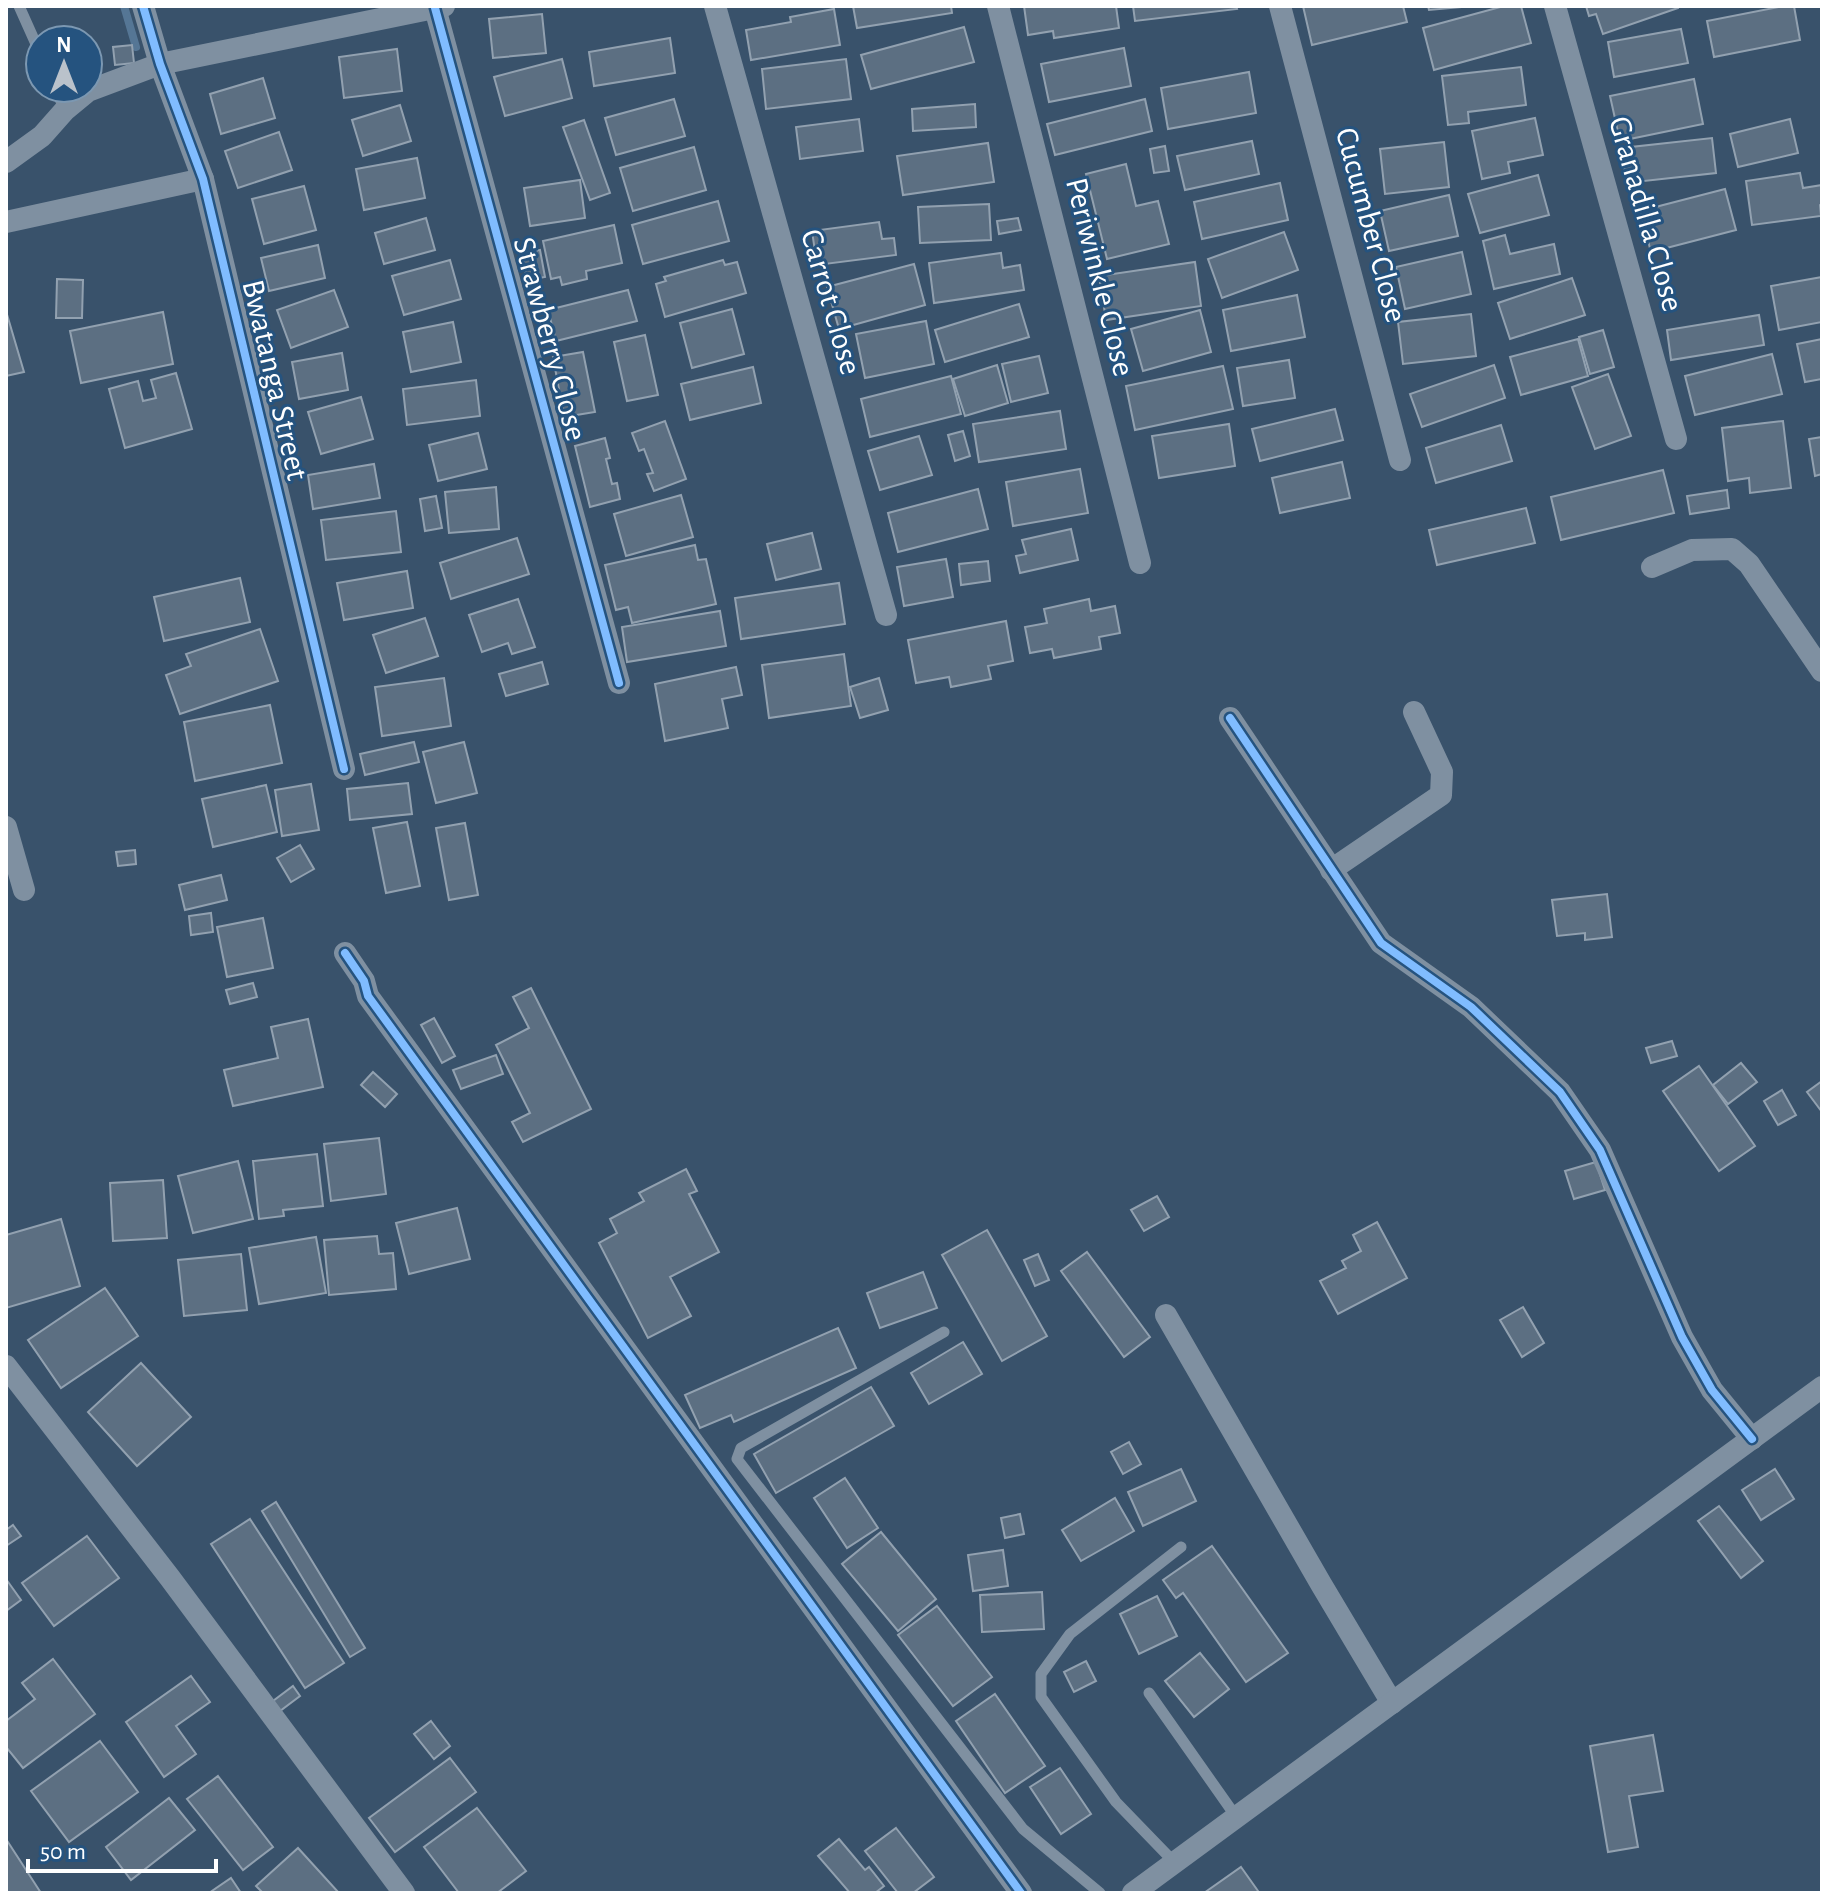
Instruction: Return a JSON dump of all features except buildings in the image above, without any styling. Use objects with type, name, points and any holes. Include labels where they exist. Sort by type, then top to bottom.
[{"type":"street","name":"Bwatanga Street","points":[[143,6],[160,64],[203,179],[344,769]]},
{"type":"street","name":"Carrot Close","points":[[715,6],[886,615]]},
{"type":"street","name":"Periwinkle Close","points":[[998,6],[1140,563]]},
{"type":"street","name":"Cucumber Close","points":[[1280,6],[1400,460]]},
{"type":"street","name":"Granadilla Close","points":[[1555,6],[1676,439]]},
{"type":"street","points":[[6,162],[42,136],[65,110],[88,91],[160,64],[440,7]]},
{"type":"street","name":"Strawberry Close","points":[[440,7],[619,683]]},
{"type":"street","points":[[6,222],[203,179]]},
{"type":"street","points":[[1652,567],[1692,550],[1732,549],[1749,564],[1822,671]]},
{"type":"street","points":[[1331,870],[1441,795],[1442,772],[1414,712]]},
{"type":"street","points":[[1230,718],[1381,943],[1471,1007],[1560,1092],[1600,1150],[1682,1337],[1712,1390],[1752,1439]]},
{"type":"street","points":[[6,827],[24,890]]},
{"type":"street","points":[[345,953],[364,981],[368,996],[1021,1893]]},
{"type":"street","points":[[1166,1315],[1392,1703]]},
{"type":"street","points":[[6,1366],[170,1578],[404,1893]]},
{"type":"street","points":[[1133,1893],[1822,1387]]},
{"type":"lane","points":[[62,104],[65,110]]},
{"type":"lane","points":[[944,1332],[741,1448],[737,1459],[1023,1829],[1100,1893]]},
{"type":"lane","points":[[1175,1863],[1116,1802],[1041,1697],[1041,1674],[1070,1634],[1181,1547]]},
{"type":"lane","points":[[1149,1693],[1237,1818]]},
{"type":"waterway","points":[[124,6],[136,47]]},
{"type":"cycle path","points":[[143,6],[160,64],[203,179],[344,769]]},
{"type":"cycle path","points":[[435,8],[619,683]]},
{"type":"cycle path","points":[[1230,718],[1381,943],[1471,1007],[1560,1092],[1600,1150],[1682,1337],[1712,1390],[1752,1439]]},
{"type":"cycle path","points":[[345,953],[364,981],[368,996],[1021,1893]]}]
